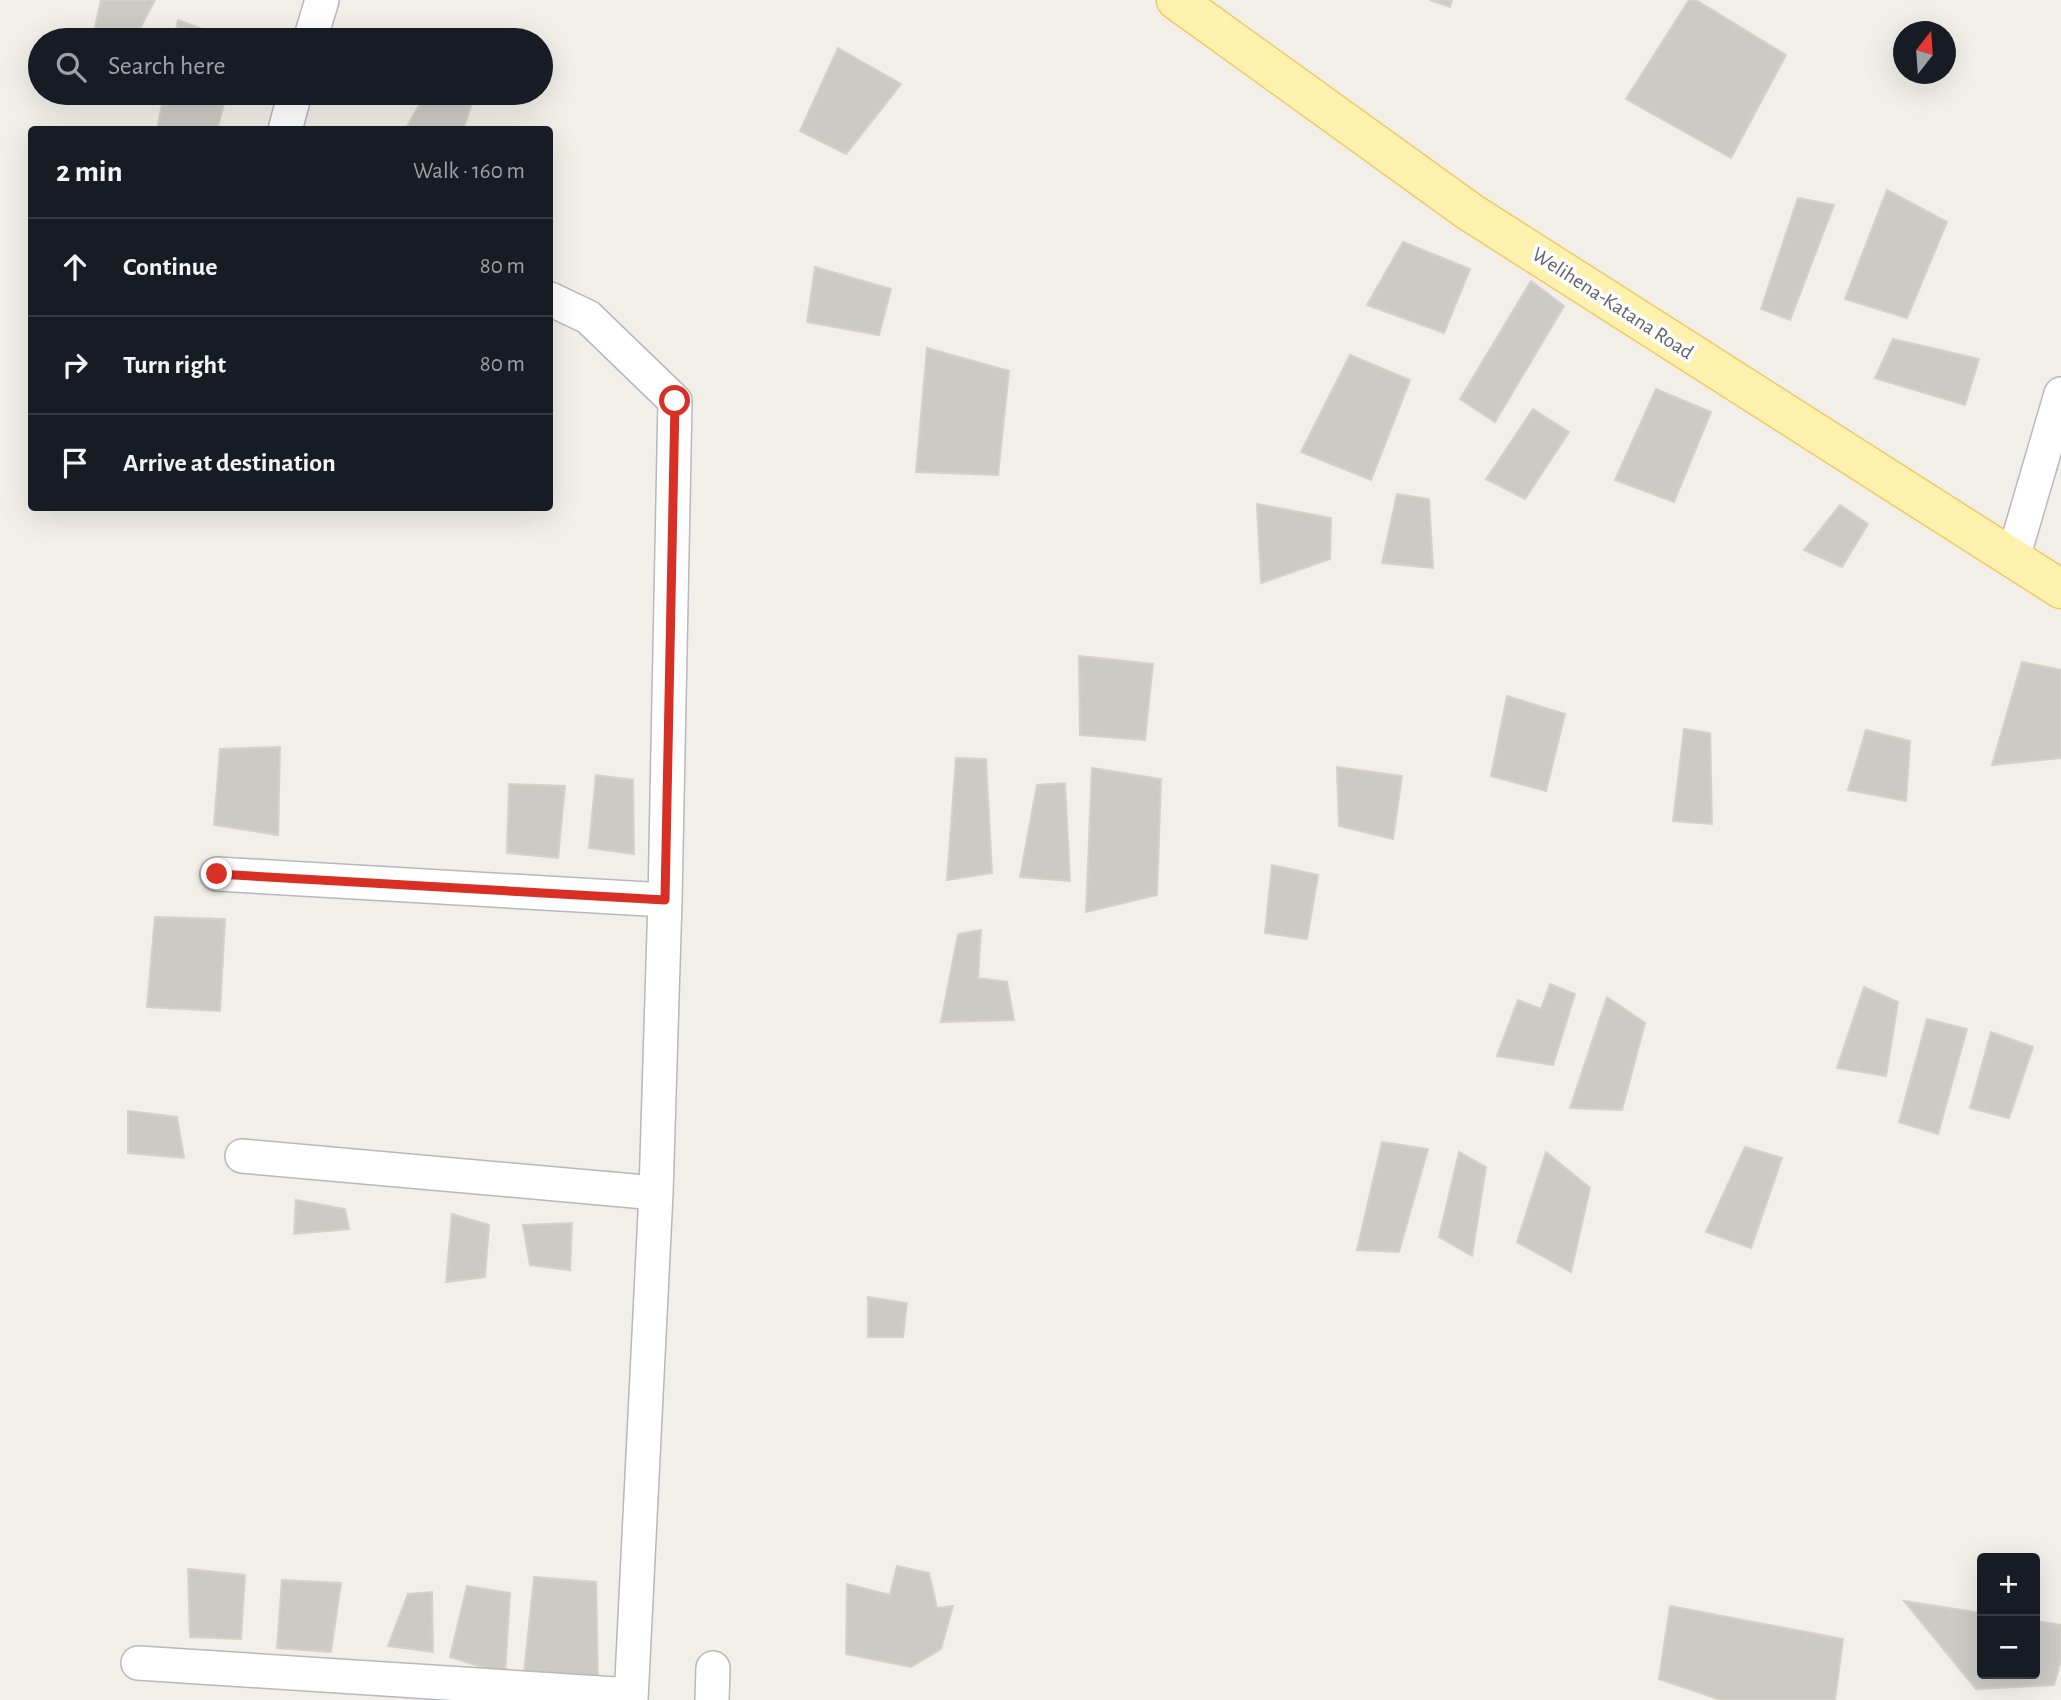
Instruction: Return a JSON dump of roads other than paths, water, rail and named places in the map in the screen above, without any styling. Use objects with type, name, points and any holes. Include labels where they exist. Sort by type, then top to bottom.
[{"type":"main road","name":"Welihena-Katana Road","points":[[1176,0],[1471,212],[2061,589]]},
{"type":"street","points":[[314,28],[322,0]]},
{"type":"street","points":[[286,126],[292,105]]},
{"type":"street","points":[[138,1663],[631,1698],[656,1194],[675,401],[588,317],[553,300]]},
{"type":"street","points":[[2013,558],[2061,394]]},
{"type":"street","points":[[217,874],[665,900]]},
{"type":"street","points":[[242,1156],[656,1194]]}]
